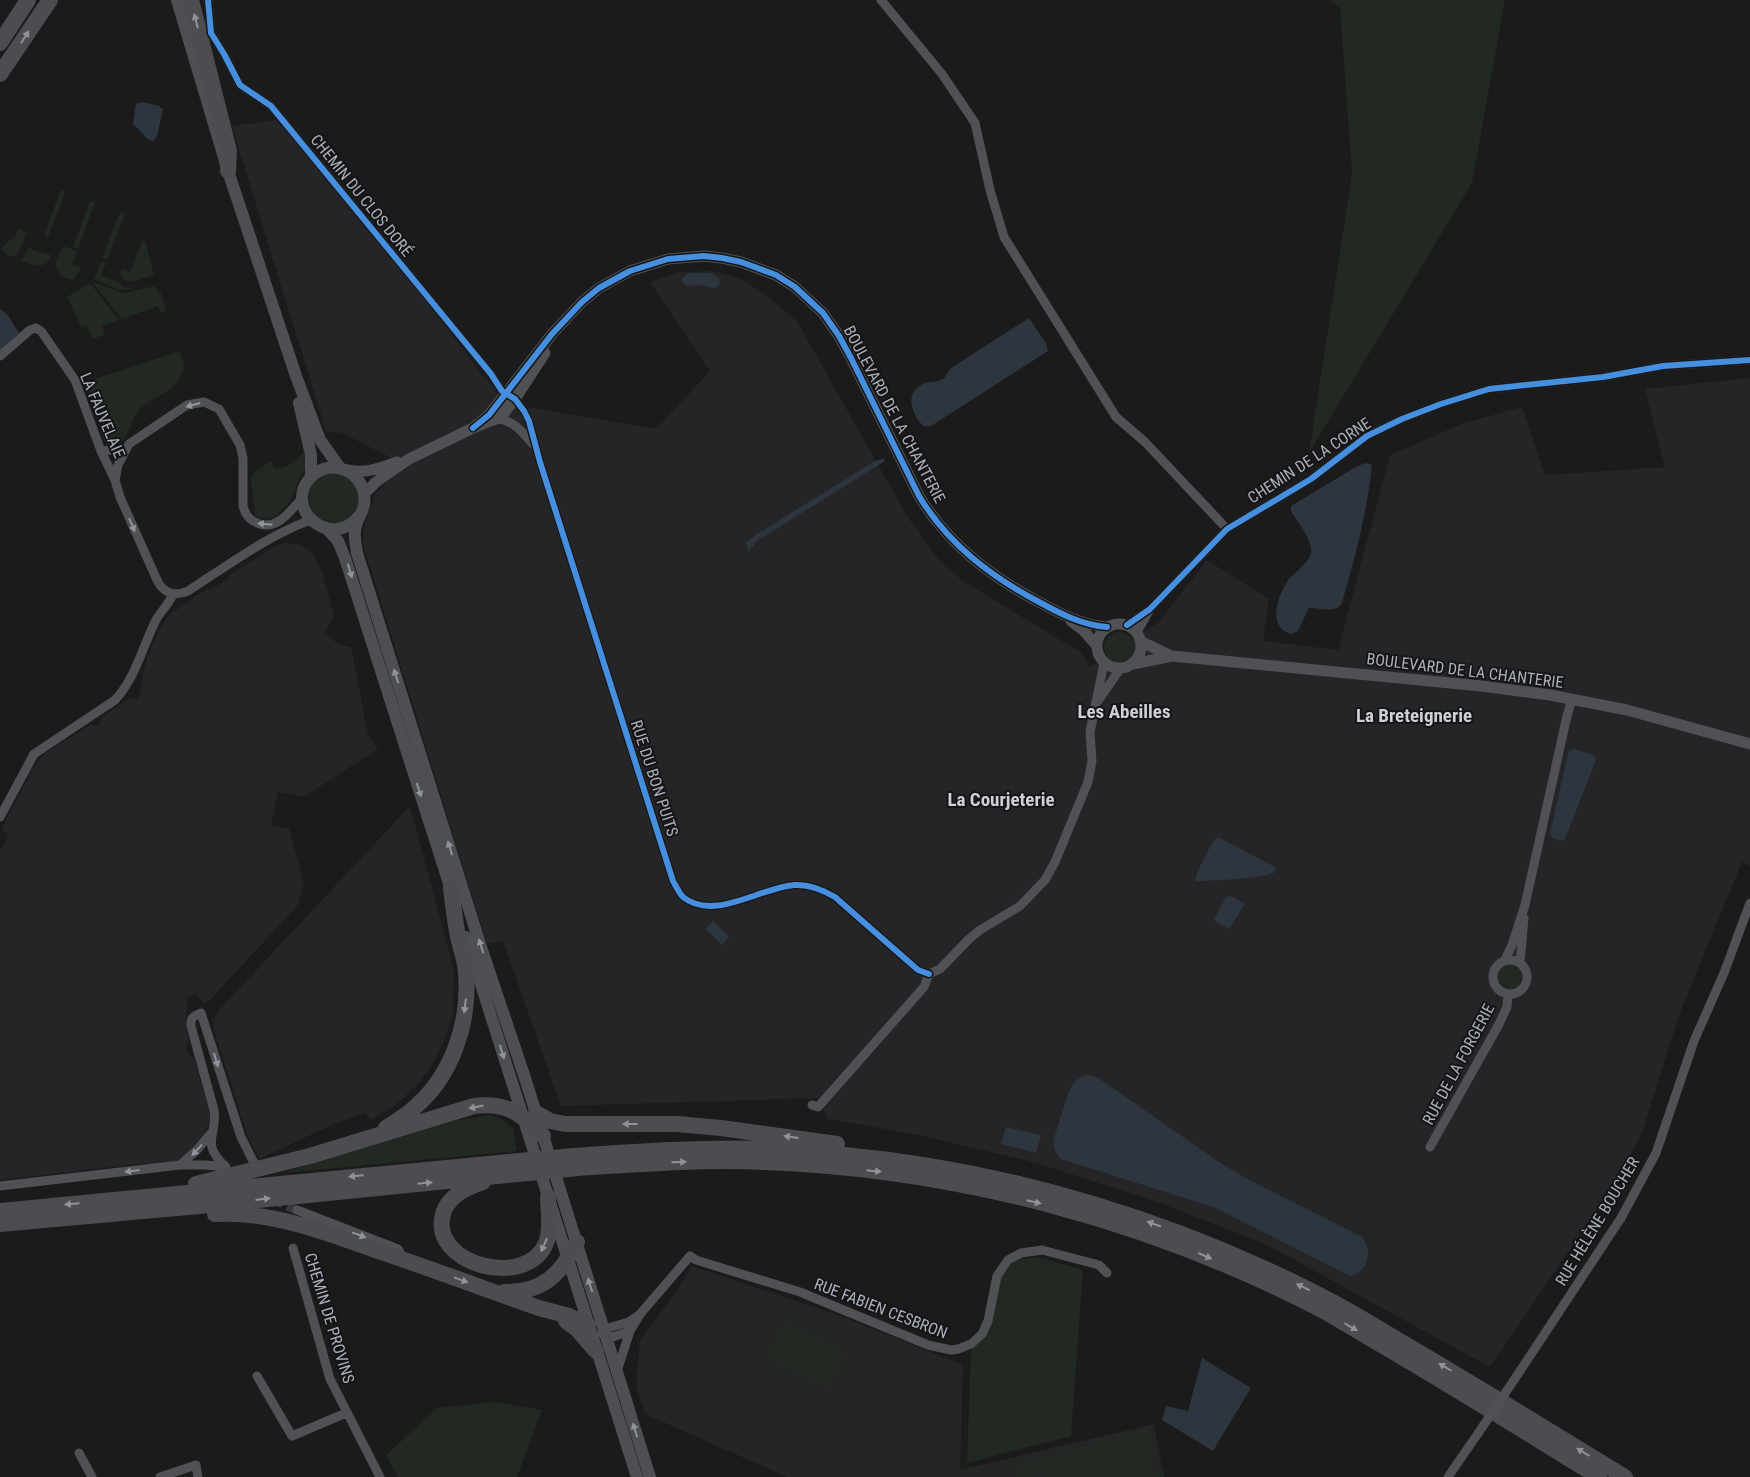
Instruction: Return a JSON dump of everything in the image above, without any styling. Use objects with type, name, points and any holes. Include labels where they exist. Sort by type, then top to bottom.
[{"type":"highway","points":[[0,42],[28,0]]},
{"type":"highway","points":[[0,74],[50,0]]},
{"type":"highway","points":[[191,0],[229,151],[228,171]]},
{"type":"highway","points":[[371,1138],[416,1107],[442,1076],[457,1044],[466,1009],[467,990],[466,968],[458,937],[451,888]]},
{"type":"highway","points":[[155,1196],[250,1166],[310,1156],[474,1106],[491,1104],[565,1124],[677,1124],[721,1128],[851,1146],[890,1159]]},
{"type":"highway","points":[[529,1115],[543,1136]]},
{"type":"highway","points":[[0,1224],[199,1206],[666,1150],[774,1149],[890,1159],[978,1174],[1067,1197],[1126,1214],[1194,1238],[1236,1256],[1330,1300],[1451,1370],[1625,1477]]},
{"type":"highway","points":[[576,1162],[773,1162],[865,1170],[982,1190],[1054,1207],[1121,1226],[1189,1249],[1323,1311],[1444,1382],[1599,1477]]},
{"type":"highway","points":[[507,1170],[459,1193],[444,1209],[441,1220],[443,1232],[450,1246],[464,1258],[494,1267],[518,1266],[531,1262],[547,1242],[549,1229],[548,1197]]},
{"type":"highway","points":[[0,1211],[155,1196],[507,1170]]},
{"type":"highway","points":[[110,1214],[177,1216],[230,1213],[305,1226],[492,1292],[569,1316],[600,1331]]},
{"type":"highway","points":[[492,1292],[515,1292],[534,1288],[556,1275],[568,1260],[577,1242]]},
{"type":"highway","points":[[539,1308],[570,1324],[582,1334],[596,1351]]},
{"type":"main road","points":[[177,0],[228,171],[296,376],[320,440],[343,469],[358,480],[364,494],[364,506],[355,529],[357,553],[451,888],[529,1115]]},
{"type":"main road","points":[[296,376],[311,455],[311,477]]},
{"type":"main road","points":[[343,469],[324,469],[311,477],[305,487],[302,498],[305,510],[312,520],[327,529],[338,542],[346,558],[475,927],[529,1115],[548,1197],[568,1260],[617,1372],[650,1477]]},
{"type":"main road","points":[[327,529],[343,528],[352,524],[359,516]]},
{"type":"main road","points":[[543,1136],[577,1242],[600,1331],[596,1351],[637,1477]]},
{"type":"street","name":"CHEMIN DU CLOS DORÉ","points":[[208,0],[211,33],[240,85],[271,106],[510,396]]},
{"type":"street","points":[[881,0],[942,74],[975,123],[990,190],[1004,237],[1116,417],[1145,442],[1227,529]]},
{"type":"street","name":"BOULEVARD DE LA CHANTERIE","points":[[473,428],[510,396],[570,316],[582,302],[599,288],[645,265],[668,259],[704,256],[741,262],[776,275],[794,287],[824,313],[831,322],[851,358],[910,480],[926,508],[951,538],[965,553],[993,576],[1062,615],[1083,630],[1097,646]]},
{"type":"street","name":"LA FAUVELAIE","points":[[0,356],[30,330],[36,328],[41,331],[75,380],[120,497],[156,580],[162,588],[173,594]]},
{"type":"street","name":"CHEMIN DE LA CORNE","points":[[1128,625],[1150,609],[1227,529],[1311,478],[1367,436],[1402,419],[1489,389],[1603,376],[1663,366],[1750,360]]},
{"type":"street","name":"BOULEVARD DE LA CHANTERIE","points":[[409,459],[496,419],[505,412],[510,396]]},
{"type":"street","name":"RUE DU BON PUITS","points":[[510,396],[524,411],[529,421],[535,447],[673,881],[682,896],[694,904],[722,906],[796,885],[823,890],[855,913],[918,970],[929,974]]},
{"type":"street","points":[[115,480],[118,465],[129,444],[187,405],[204,402],[219,409],[240,445],[243,458],[243,506],[244,511],[251,520],[260,525],[276,524],[302,498]]},
{"type":"street","points":[[496,419],[504,419],[518,428],[535,447]]},
{"type":"street","points":[[102,451],[125,449]]},
{"type":"street","points":[[343,469],[361,472],[370,471],[409,459]]},
{"type":"street","points":[[364,494],[376,482],[409,459]]},
{"type":"street","points":[[0,817],[34,754],[115,700],[124,689],[133,675],[156,621],[173,594],[188,591],[268,541],[298,525],[312,520]]},
{"type":"street","name":"CHEMIN DE LA CORNE","points":[[1139,637],[1150,609]]},
{"type":"street","name":"BOULEVARD DE LA CHANTERIE","points":[[1062,615],[1092,626],[1107,627]]},
{"type":"street","points":[[1114,624],[1128,625],[1139,637],[1142,650],[1139,658],[1133,664],[1120,669],[1111,668],[1104,664],[1098,653],[1097,646],[1102,632],[1114,624]]},
{"type":"street","name":"BOULEVARD DE LA CHANTERIE","points":[[1139,637],[1172,656]]},
{"type":"street","name":"BOULEVARD DE LA CHANTERIE","points":[[1133,664],[1172,656],[1481,686],[1572,699],[1627,710],[1750,744]]},
{"type":"street","points":[[812,1105],[818,1107],[843,1080],[924,986],[929,974],[940,969],[968,939],[980,930],[1020,906],[1045,880],[1055,862],[1088,782],[1092,761],[1090,732],[1104,664]]},
{"type":"street","points":[[1097,703],[1120,669]]},
{"type":"street","points":[[1506,960],[1525,905],[1572,699]]},
{"type":"street","name":"RUE HÉLÈNE BOUCHER","points":[[1448,1477],[1621,1218],[1656,1153],[1694,1041],[1724,973],[1750,903]]},
{"type":"street","points":[[1520,963],[1525,905]]},
{"type":"street","points":[[1506,960],[1520,963],[1525,968],[1526,984],[1520,991],[1508,994],[1499,990],[1494,982],[1495,968],[1506,960]]},
{"type":"street","name":"RUE DE LA FORGERIE","points":[[1430,1147],[1498,1026],[1507,1007],[1508,994]]},
{"type":"street","points":[[0,1186],[180,1165],[206,1164],[226,1167],[250,1166],[201,1013],[191,1019],[191,1026],[214,1110],[215,1121],[211,1133],[211,1145],[213,1153],[226,1167]]},
{"type":"street","points":[[180,1165],[190,1157],[211,1133]]},
{"type":"street","points":[[297,1210],[398,1249],[401,1259]]},
{"type":"street","name":"CHEMIN DE PROVINS","points":[[293,1248],[330,1379],[380,1477]]},
{"type":"street","name":"RUE FABIEN CESBRON","points":[[641,1313],[690,1256],[696,1260],[800,1292],[937,1348],[951,1350],[971,1344],[982,1334],[988,1321],[997,1276],[1004,1265],[1014,1256],[1028,1251],[1042,1250],[1099,1266],[1107,1273]]},
{"type":"street","points":[[600,1331],[628,1322],[641,1313]]},
{"type":"street","points":[[617,1372],[630,1331],[641,1313]]},
{"type":"street","points":[[600,1331],[619,1336],[630,1331]]},
{"type":"street","points":[[257,1376],[292,1436],[346,1413]]},
{"type":"street","points":[[79,1453],[92,1477]]},
{"type":"street","points":[[160,1477],[196,1466],[198,1477]]},
{"type":"shaded area","points":[[1330,0],[1505,0],[1472,183],[1309,453],[1352,174],[1340,8]]},
{"type":"shaded area","points":[[142,102],[159,106],[163,109],[157,136],[153,141],[149,140],[133,124],[136,104]]},
{"type":"shaded area","points":[[276,120],[343,190],[483,376],[509,404],[656,429],[710,371],[650,282],[680,272],[714,271],[743,280],[766,295],[797,321],[907,516],[940,561],[963,581],[1080,652],[1090,667],[1158,623],[1207,560],[1269,599],[1263,641],[1338,650],[1390,455],[1464,423],[1522,407],[1545,475],[1665,467],[1645,389],[1750,378],[1750,866],[1742,862],[1679,1015],[1642,1133],[1621,1174],[1490,1367],[1265,1244],[1160,1203],[1037,1163],[919,1135],[828,1119],[817,1098],[561,1106],[503,941],[487,944],[363,544],[364,527],[376,492],[390,479],[409,467],[342,433],[326,431],[232,126]]},
{"type":"shaded area","points":[[61,190],[66,191],[48,237],[44,235]]},
{"type":"shaded area","points":[[90,201],[95,203],[78,248],[73,247]]},
{"type":"shaded area","points":[[120,212],[125,214],[107,260],[102,258]]},
{"type":"shaded area","points":[[18,229],[27,232],[18,254],[12,257],[8,256],[1,248],[15,236]]},
{"type":"shaded area","points":[[144,237],[154,275],[131,282],[127,281],[121,276],[121,269],[130,272]]},
{"type":"shaded area","points":[[63,246],[77,251],[72,264],[81,268],[74,279],[68,279],[63,276],[56,266],[56,261]]},
{"type":"shaded area","points":[[29,247],[35,251],[51,255],[49,260],[39,266],[21,261]]},
{"type":"shaded area","points":[[101,261],[106,263],[101,276],[116,281],[125,288],[133,288],[121,291],[94,279]]},
{"type":"shaded area","points":[[688,273],[711,273],[719,278],[720,283],[718,287],[714,288],[698,285],[686,286],[681,280]]},
{"type":"shaded area","points":[[92,282],[123,293],[155,286],[159,294],[161,293],[166,311],[161,314],[158,306],[122,319]]},
{"type":"shaded area","points":[[90,283],[119,320],[102,326],[105,335],[92,339],[87,325],[81,327],[67,297]]},
{"type":"shaded area","points":[[0,309],[7,314],[19,333],[0,351]]},
{"type":"shaded area","points":[[1029,318],[1046,343],[1048,351],[931,426],[925,426],[918,420],[911,399],[919,386],[943,379],[951,368]]},
{"type":"shaded area","points":[[180,351],[184,365],[179,380],[174,386],[147,403],[137,412],[126,436],[120,444],[108,445],[103,440],[97,413],[83,383]]},
{"type":"shaded area","points":[[305,450],[305,468],[290,502],[272,518],[260,518],[255,515],[251,481],[253,473],[271,461],[274,468],[283,468]]},
{"type":"shaded area","points":[[884,458],[885,461],[757,541],[748,552],[746,543],[757,534],[875,461]]},
{"type":"shaded area","points":[[1365,463],[1372,465],[1367,500],[1356,552],[1342,603],[1339,607],[1331,610],[1309,608],[1298,631],[1292,634],[1284,631],[1279,626],[1276,612],[1280,596],[1287,582],[1304,565],[1311,552],[1310,542],[1291,511],[1291,506]]},
{"type":"shaded area","points":[[329,473],[339,473],[352,480],[359,493],[359,503],[352,516],[339,523],[329,523],[320,519],[313,512],[309,503],[309,493],[313,484],[320,477]]},
{"type":"shaded area","points":[[286,543],[298,544],[309,550],[316,559],[323,574],[334,617],[325,632],[338,644],[351,647],[368,734],[378,749],[304,797],[278,792],[271,825],[289,829],[304,883],[298,905],[210,1000],[204,1003],[196,994],[187,998],[186,1030],[189,1039],[188,1053],[194,1058],[210,1114],[209,1123],[199,1143],[179,1161],[0,1180],[0,851],[8,837],[2,827],[35,765],[44,754],[90,725],[99,726],[101,718],[130,698],[138,699],[147,658],[160,628],[170,614],[208,588],[210,590],[229,578],[228,576],[275,546]]},
{"type":"shaded area","points":[[1119,632],[1130,636],[1134,647],[1130,658],[1119,662],[1108,658],[1104,647],[1108,636]]},
{"type":"shaded area","points":[[1574,749],[1593,755],[1596,760],[1565,839],[1561,841],[1552,838],[1550,833],[1568,754],[1569,751]]},
{"type":"shaded area","points":[[410,806],[454,970],[453,1015],[443,1043],[430,1069],[419,1083],[398,1103],[378,1116],[370,1120],[366,1113],[334,1124],[259,1159],[247,1134],[213,1027],[214,1019],[219,1010]]},
{"type":"shaded area","points":[[1218,837],[1275,867],[1275,872],[1250,878],[1195,881],[1204,858]]},
{"type":"shaded area","points":[[1231,896],[1245,904],[1229,929],[1214,919],[1226,897]]},
{"type":"shaded area","points":[[713,921],[729,937],[722,945],[705,929]]},
{"type":"shaded area","points":[[1509,965],[1517,969],[1521,977],[1517,985],[1509,989],[1501,985],[1497,977],[1501,969]]},
{"type":"shaded area","points":[[1086,1075],[1097,1077],[1219,1162],[1251,1181],[1362,1237],[1368,1254],[1365,1265],[1356,1274],[1350,1276],[1216,1208],[1061,1159],[1055,1151],[1053,1141],[1069,1091],[1076,1080]]},
{"type":"shaded area","points":[[489,1115],[500,1118],[513,1128],[517,1151],[282,1173],[454,1121]]},
{"type":"shaded area","points":[[1006,1127],[1041,1135],[1036,1153],[1001,1144]]},
{"type":"shaded area","points":[[1019,1258],[1043,1258],[1083,1270],[1071,1436],[967,1463],[971,1349],[988,1331],[999,1281],[1011,1264]]},
{"type":"shaded area","points":[[692,1266],[838,1315],[963,1365],[960,1470],[1154,1424],[1164,1477],[787,1477],[645,1414],[636,1386],[640,1340],[676,1292]]},
{"type":"shaded area","points":[[784,1323],[844,1352],[827,1387],[767,1358]]},
{"type":"shaded area","points":[[1202,1358],[1251,1388],[1213,1451],[1162,1420],[1166,1406],[1188,1411]]},
{"type":"shaded area","points":[[494,1402],[542,1410],[517,1477],[398,1477],[386,1455],[437,1408]]},
{"type":"shaded area","points":[[1150,1428],[1153,1446],[1148,1447],[1153,1474],[1163,1469],[1164,1477],[1044,1477],[1045,1474],[1033,1477],[1017,1477],[1015,1465]]},
{"type":"tunnel","points":[[276,1199],[284,1205],[297,1210]]},
{"type":"cycle path","points":[[208,0],[211,33],[240,85],[271,106],[491,374],[502,391],[515,399],[524,411],[529,421],[540,462],[673,881],[680,894],[695,904],[709,906],[723,905],[782,887],[805,885],[816,888],[835,897],[918,970],[929,974]]},
{"type":"cycle path","points":[[473,428],[489,415],[552,334],[582,302],[599,288],[630,271],[668,259],[704,256],[741,262],[776,275],[795,287],[823,313],[851,358],[919,496],[930,513],[957,544],[987,570],[1039,602],[1080,621],[1107,627]]},
{"type":"cycle path","points":[[1127,625],[1150,609],[1227,529],[1311,479],[1367,436],[1402,419],[1489,389],[1603,377],[1663,366],[1750,360]]},
{"type":"district","name":"Les Abeilles","points":[[1124,711]]},
{"type":"district","name":"La Breteignerie","points":[[1414,715]]},
{"type":"district","name":"La Courjeterie","points":[[1001,799]]}]
